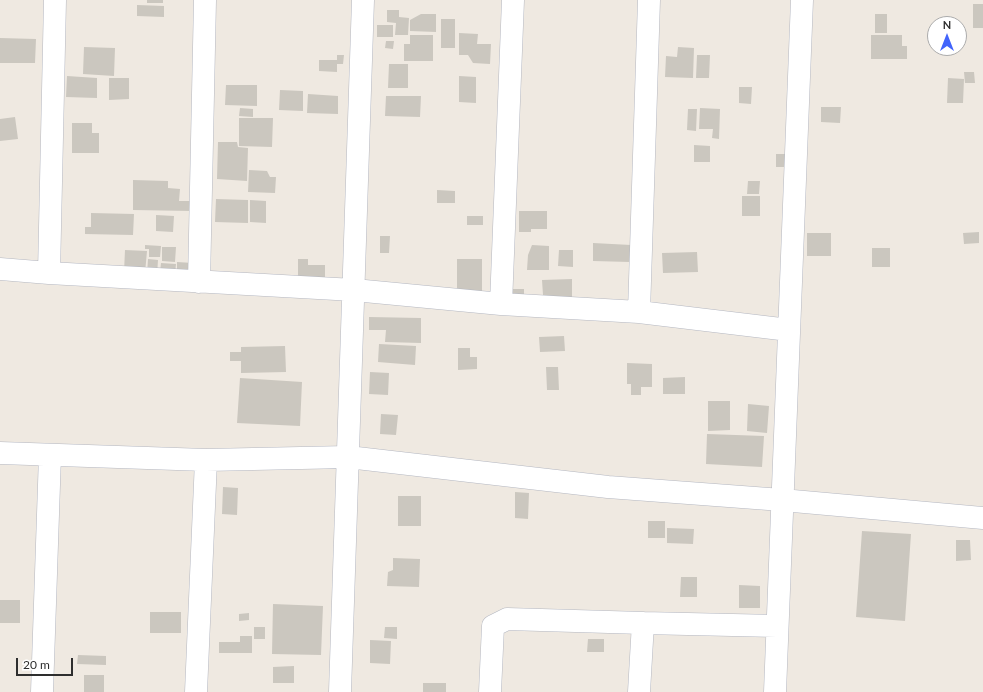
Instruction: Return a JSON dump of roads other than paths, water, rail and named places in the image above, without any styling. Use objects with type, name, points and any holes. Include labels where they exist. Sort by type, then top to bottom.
[{"type":"street","points":[[48,273],[55,0]]},
{"type":"street","points":[[199,282],[205,0]]},
{"type":"street","points":[[340,692],[363,0]]},
{"type":"street","points":[[501,304],[513,0]]},
{"type":"street","points":[[639,312],[649,0]]},
{"type":"street","points":[[775,692],[802,0]]},
{"type":"street","points":[[0,269],[354,290],[501,304],[639,312],[789,330]]},
{"type":"street","points":[[0,453],[206,460],[348,457],[608,487],[782,500],[983,518]]},
{"type":"street","points":[[42,692],[50,455]]},
{"type":"street","points":[[196,692],[206,460]]},
{"type":"street","points":[[490,692],[493,626],[508,619],[777,626]]},
{"type":"street","points":[[639,692],[643,623]]}]
